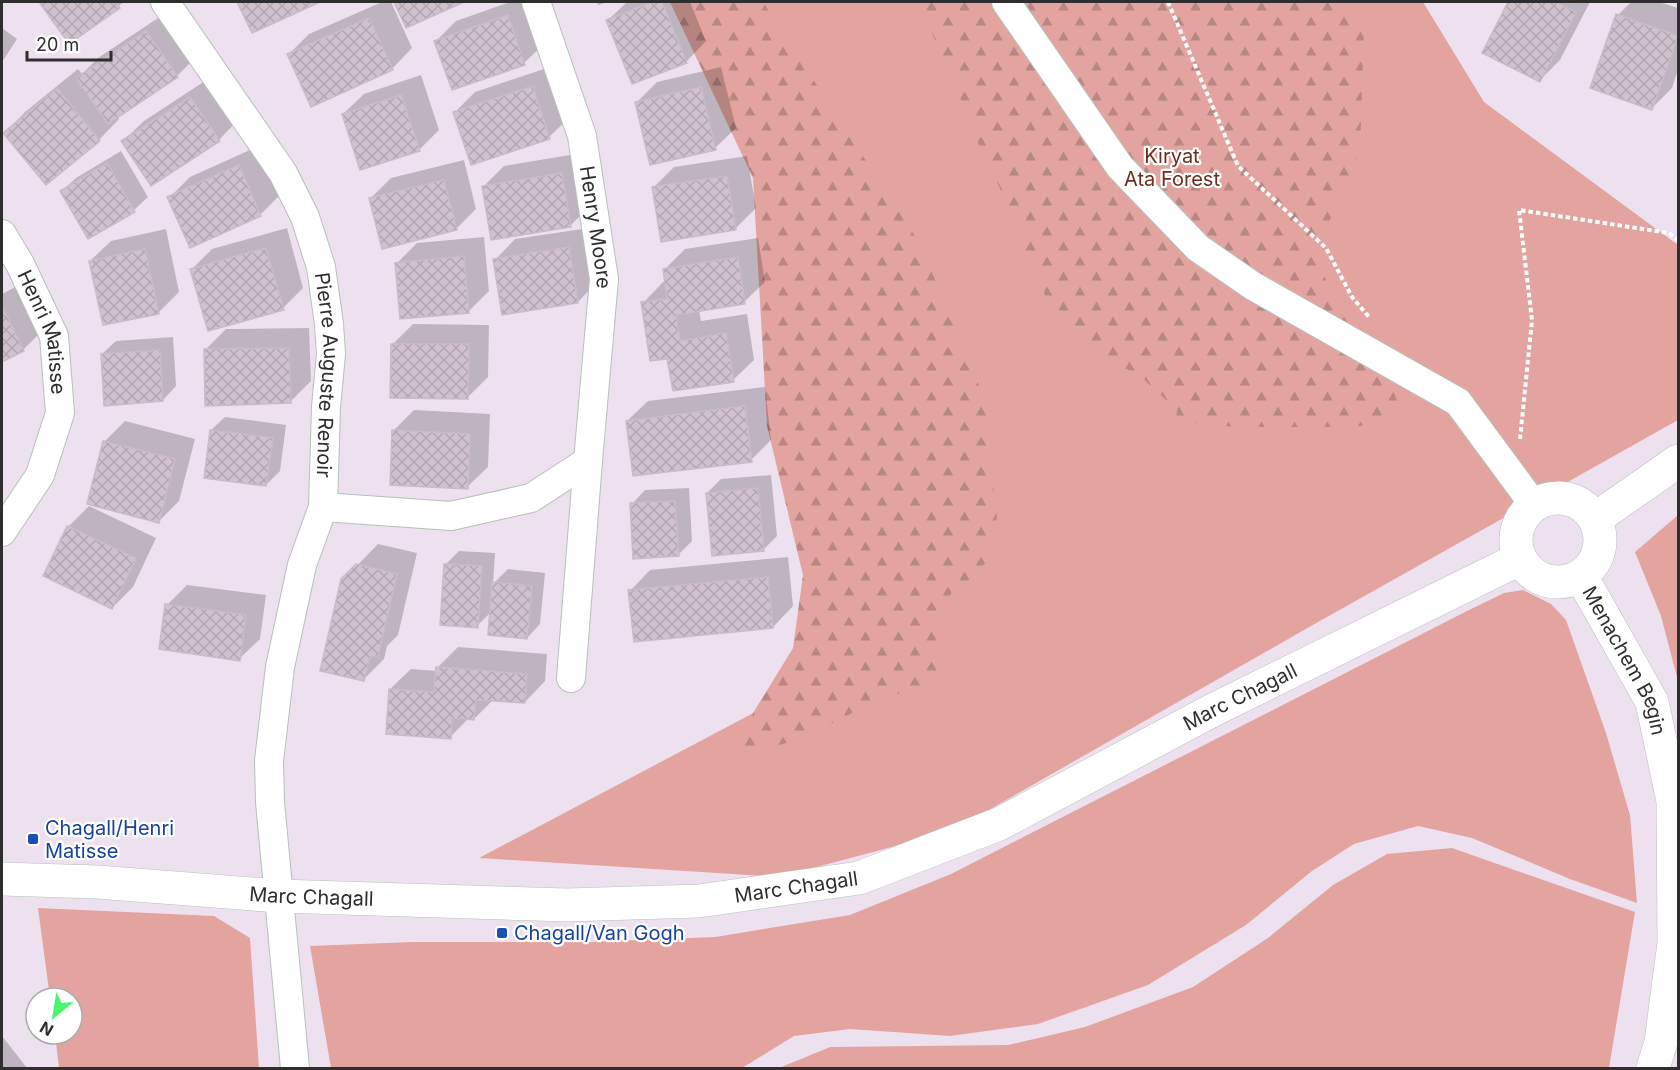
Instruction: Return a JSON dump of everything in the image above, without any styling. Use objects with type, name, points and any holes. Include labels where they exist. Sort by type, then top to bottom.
[{"type":"street","name":"Pierre Auguste Renoir","points":[[165,2],[283,173],[305,217],[315,247],[321,267],[329,324],[331,354],[326,407],[323,507],[302,566],[280,667],[269,761],[270,802],[295,1068]]},
{"type":"street","name":"Henry Moore","points":[[536,2],[582,136],[604,279],[571,678]]},
{"type":"street","points":[[1006,2],[1120,167],[1198,248],[1253,286],[1458,402],[1525,493],[1525,513],[1518,523],[1515,535],[1515,547],[1519,559],[1540,579],[1554,583],[1568,582],[1581,576],[1591,568],[1598,556],[1600,531],[1595,519],[1586,508],[1574,501],[1561,498],[1546,499],[1525,493]]},
{"type":"street","name":"Henri Matisse","points":[[2,234],[20,264],[54,336],[60,413],[40,475],[2,532]]},
{"type":"street","points":[[323,507],[450,516],[531,498],[588,461]]},
{"type":"street","points":[[1595,519],[1678,461]]},
{"type":"street","name":"Marc Chagall","points":[[2,879],[97,882],[279,896],[567,905],[699,901],[859,878],[999,825],[1213,710],[1519,559]]},
{"type":"street","name":"Menachem Begin","points":[[1581,576],[1652,702],[1673,801],[1674,942],[1661,1042],[1653,1068]]},
{"type":"path","points":[[1168,2],[1238,166],[1326,248],[1352,297],[1374,323]]},
{"type":"path","points":[[1525,493],[1532,320],[1519,210],[1669,233],[1678,240]]},
{"type":"green space","points":[[670,2],[763,2],[920,244],[979,385],[991,420],[991,464],[997,517],[990,558],[965,584],[952,591],[941,621],[937,647],[942,673],[925,689],[885,696],[802,739],[744,754],[745,726],[793,648],[803,575],[767,426],[753,178]]},
{"type":"green space","points":[[704,2],[1423,2],[1484,102],[1678,245],[1678,420],[952,831],[779,877],[479,858],[761,709],[848,587],[907,417]]},
{"type":"green space","name":"Kiryat Ata Forest","points":[[917,2],[1339,2],[1364,30],[1360,151],[1315,254],[1339,311],[1374,347],[1405,419],[1352,427],[1236,427],[1176,421],[1177,410],[1140,376],[1084,347],[1054,314],[1025,253],[1010,209],[977,141],[949,69]]},
{"type":"green space","points":[[1678,515],[1678,681],[1661,616],[1635,552]]},
{"type":"green space","points":[[1523,590],[1551,604],[1566,620],[1606,733],[1630,815],[1637,903],[1570,879],[1472,838],[1418,826],[1354,844],[1312,871],[1246,925],[1148,985],[1038,1024],[950,1036],[850,1029],[794,1036],[742,1068],[331,1068],[310,946],[412,942],[590,942],[715,937],[850,915],[951,874],[1467,611],[1504,593]]},
{"type":"green space","points":[[1452,848],[1635,912],[1609,1068],[779,1068],[830,1047],[1008,1045],[1085,1027],[1193,987],[1268,938],[1333,885],[1387,854]]},
{"type":"green space","points":[[38,908],[214,916],[250,938],[259,1068],[59,1068],[56,1046],[84,1046],[84,986],[48,986]]},
{"type":"building","points":[[39,2],[116,2],[120,8],[69,44]]},
{"type":"building","points":[[237,2],[320,2],[252,33]]},
{"type":"building","points":[[394,2],[464,2],[406,28]]},
{"type":"building","points":[[653,2],[662,2],[687,63],[632,84],[606,20]]},
{"type":"building","points":[[1508,2],[1556,2],[1576,12],[1540,82],[1482,53]]},
{"type":"building","points":[[1616,14],[1678,36],[1652,110],[1590,88]]},
{"type":"building","points":[[508,15],[525,65],[452,90],[434,41]]},
{"type":"building","points":[[369,18],[393,70],[311,107],[287,54]]},
{"type":"building","points":[[146,31],[178,77],[108,124],[76,78]]},
{"type":"building","points":[[533,86],[550,139],[471,165],[453,112]]},
{"type":"building","points":[[701,87],[716,150],[650,165],[635,102]]},
{"type":"building","points":[[57,88],[100,141],[46,185],[3,133]]},
{"type":"building","points":[[401,95],[420,151],[360,170],[342,114]]},
{"type":"building","points":[[190,97],[220,141],[151,186],[121,141]]},
{"type":"building","points":[[107,163],[135,212],[88,239],[60,191]]},
{"type":"building","points":[[239,165],[261,216],[190,248],[167,197]]},
{"type":"building","points":[[562,173],[571,227],[491,240],[482,186]]},
{"type":"building","points":[[727,176],[736,230],[661,242],[652,187]]},
{"type":"building","points":[[444,180],[457,230],[382,249],[369,198]]},
{"type":"building","points":[[569,247],[578,303],[502,315],[493,259]]},
{"type":"building","points":[[266,248],[284,310],[208,331],[190,269]]},
{"type":"building","points":[[145,249],[159,314],[103,325],[89,261]]},
{"type":"building","points":[[464,256],[469,313],[400,319],[395,263]]},
{"type":"building","points":[[738,257],[745,304],[676,315],[680,341],[726,333],[734,382],[673,391],[667,359],[650,361],[641,302],[667,299],[663,269]]},
{"type":"building","points":[[2,306],[24,351],[2,362]]},
{"type":"building","points":[[391,344],[469,344],[468,399],[390,398]]},
{"type":"building","points":[[289,348],[291,403],[205,406],[204,349]]},
{"type":"building","points":[[160,350],[163,401],[104,406],[101,354]]},
{"type":"building","points":[[745,406],[752,462],[633,476],[626,421]]},
{"type":"building","points":[[210,430],[273,438],[266,486],[204,478]]},
{"type":"building","points":[[392,430],[470,434],[468,489],[390,485]]},
{"type":"building","points":[[103,441],[175,459],[159,523],[87,504]]},
{"type":"building","points":[[758,488],[764,551],[712,556],[706,493]]},
{"type":"building","points":[[675,501],[679,556],[633,559],[630,503]]},
{"type":"building","points":[[67,526],[136,558],[112,609],[43,576]]},
{"type":"building","points":[[356,564],[397,574],[378,657],[370,656],[364,681],[320,671],[341,579]]},
{"type":"building","points":[[444,564],[482,566],[478,628],[440,625]]},
{"type":"building","points":[[768,577],[773,628],[634,642],[628,590]]},
{"type":"building","points":[[492,582],[532,586],[527,639],[488,635]]},
{"type":"building","points":[[165,604],[246,615],[240,661],[159,649]]},
{"type":"building","points":[[436,667],[527,674],[525,703],[476,700],[474,720],[452,718],[451,739],[386,734],[389,689],[434,692]]},
{"type":"place","name":"Chagall/Henri Matisse","points":[[33,839]]},
{"type":"place","name":"Chagall/Van Gogh","points":[[502,933]]}]
